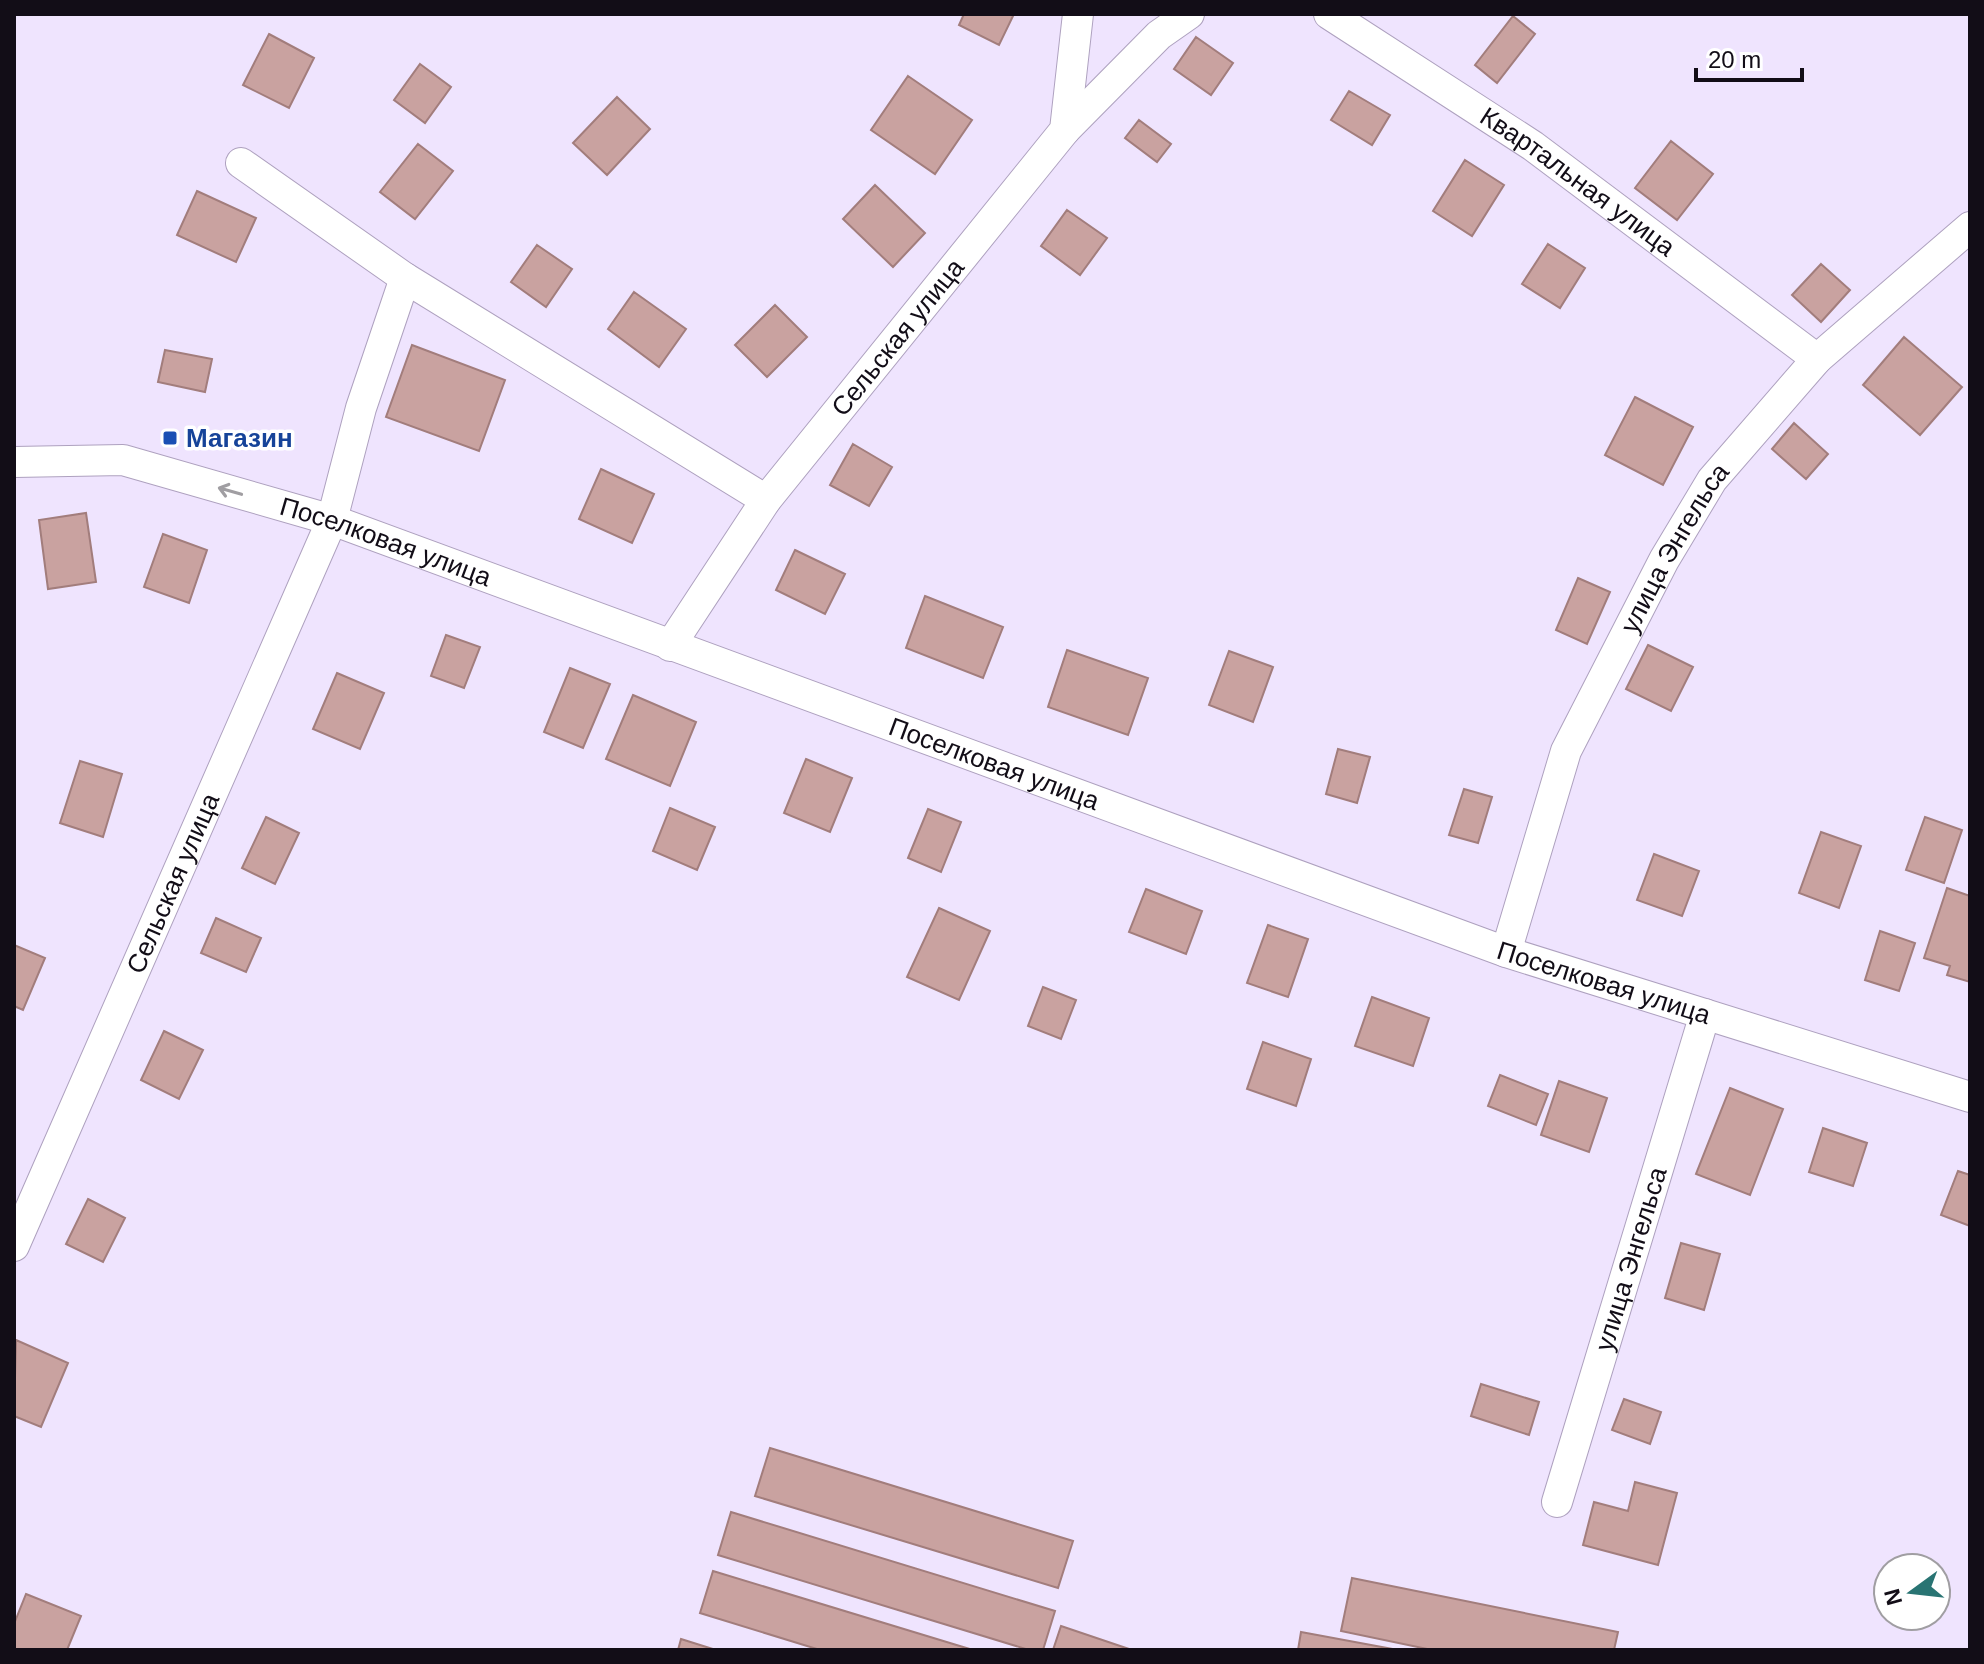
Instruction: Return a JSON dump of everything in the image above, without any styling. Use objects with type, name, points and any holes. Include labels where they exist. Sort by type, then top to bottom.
[{"type":"street","points":[[1065,130],[1078,14]]},
{"type":"street","points":[[1065,130],[1159,35],[1189,14]]},
{"type":"street","name":"Квартальная улица","points":[[1329,14],[1533,146],[1817,359]]},
{"type":"street","name":"Сельская улица","points":[[670,646],[766,500],[1065,130]]},
{"type":"street","points":[[241,163],[405,278],[766,500]]},
{"type":"street","name":"улица Энгельса","points":[[1506,952],[1566,751],[1664,560],[1712,480],[1817,359],[1970,227]]},
{"type":"street","name":"Сельская улица","points":[[14,1246],[332,520],[361,408],[405,278]]},
{"type":"street","name":"Поселковая улица","points":[[14,462],[123,460],[332,520],[1506,952],[1970,1097]]},
{"type":"street","name":"улица Энгельса","points":[[1557,1502],[1705,1014]]},
{"type":"building","points":[[964,14],[1014,14],[999,45],[959,25]]},
{"type":"building","points":[[1513,16],[1535,34],[1497,83],[1475,65]]},
{"type":"building","points":[[269,34],[314,58],[289,108],[243,85]]},
{"type":"building","points":[[1196,37],[1233,63],[1211,95],[1174,69]]},
{"type":"building","points":[[420,64],[451,87],[425,123],[394,100]]},
{"type":"building","points":[[908,76],[972,120],[935,174],[871,130]]},
{"type":"building","points":[[1349,91],[1390,115],[1372,145],[1331,120]]},
{"type":"building","points":[[617,97],[650,129],[607,175],[573,143]]},
{"type":"building","points":[[1139,120],[1171,144],[1157,162],[1125,138]]},
{"type":"building","points":[[1671,141],[1713,174],[1677,220],[1635,188]]},
{"type":"building","points":[[418,144],[453,171],[415,219],[380,192]]},
{"type":"building","points":[[1465,160],[1504,185],[1472,236],[1433,211]]},
{"type":"building","points":[[875,185],[925,233],[893,267],[843,219]]},
{"type":"building","points":[[197,191],[256,218],[236,262],[177,235]]},
{"type":"building","points":[[1067,210],[1107,238],[1080,275],[1041,246]]},
{"type":"building","points":[[1548,244],[1585,268],[1560,308],[1522,284]]},
{"type":"building","points":[[537,245],[572,269],[546,307],[511,282]]},
{"type":"building","points":[[1821,264],[1850,290],[1821,322],[1792,295]]},
{"type":"building","points":[[634,292],[686,329],[659,367],[608,329]]},
{"type":"building","points":[[775,305],[807,337],[767,377],[735,345]]},
{"type":"building","points":[[1904,337],[1962,387],[1920,435],[1863,385]]},
{"type":"building","points":[[412,345],[505,380],[479,451],[386,417]]},
{"type":"building","points":[[165,350],[212,359],[205,392],[158,382]]},
{"type":"building","points":[[1635,397],[1693,427],[1663,485],[1605,455]]},
{"type":"building","points":[[1794,423],[1828,454],[1806,479],[1772,449]]},
{"type":"building","points":[[853,444],[892,467],[869,506],[830,485]]},
{"type":"building","points":[[601,469],[654,494],[632,543],[579,519]]},
{"type":"building","points":[[86,513],[96,582],[48,589],[39,520]]},
{"type":"building","points":[[163,534],[207,550],[189,603],[144,587]]},
{"type":"building","points":[[795,550],[845,574],[825,614],[776,590]]},
{"type":"building","points":[[1578,578],[1610,592],[1587,644],[1556,630]]},
{"type":"building","points":[[925,596],[1003,627],[983,678],[906,648]]},
{"type":"building","points":[[446,635],[480,647],[464,688],[431,676]]},
{"type":"building","points":[[1648,645],[1693,667],[1671,711],[1626,689]]},
{"type":"building","points":[[1067,650],[1148,678],[1128,735],[1048,707]]},
{"type":"building","points":[[1229,651],[1273,667],[1253,722],[1209,705]]},
{"type":"building","points":[[570,668],[610,684],[583,748],[544,732]]},
{"type":"building","points":[[337,673],[384,693],[360,749],[313,729]]},
{"type":"building","points":[[633,695],[696,722],[670,786],[606,759]]},
{"type":"building","points":[[1338,749],[1370,757],[1357,803],[1326,794]]},
{"type":"building","points":[[806,759],[852,778],[830,832],[784,813]]},
{"type":"building","points":[[80,761],[122,774],[103,837],[60,823]]},
{"type":"building","points":[[1464,789],[1492,797],[1478,843],[1449,835]]},
{"type":"building","points":[[670,808],[715,827],[697,870],[653,851]]},
{"type":"building","points":[[928,809],[961,822],[941,872],[908,858]]},
{"type":"building","points":[[266,817],[299,833],[275,884],[242,868]]},
{"type":"building","points":[[1925,817],[1962,830],[1944,883],[1906,870]]},
{"type":"building","points":[[1821,832],[1861,846],[1839,908],[1799,893]]},
{"type":"building","points":[[1654,854],[1699,871],[1682,916],[1637,900]]},
{"type":"building","points":[[1947,888],[1970,896],[1970,982],[1947,975],[1950,966],[1924,958]]},
{"type":"building","points":[[1146,889],[1202,911],[1186,954],[1129,932]]},
{"type":"building","points":[[939,908],[990,931],[959,1000],[907,977]]},
{"type":"building","points":[[216,918],[261,938],[246,972],[201,953]]},
{"type":"building","points":[[1268,925],[1308,939],[1288,997],[1247,983]]},
{"type":"building","points":[[1880,931],[1915,943],[1899,991],[1865,980]]},
{"type":"building","points":[[14,945],[45,958],[23,1010],[14,1006]]},
{"type":"building","points":[[1043,987],[1076,1000],[1061,1039],[1028,1026]]},
{"type":"building","points":[[1372,997],[1429,1018],[1413,1066],[1355,1046]]},
{"type":"building","points":[[164,1031],[203,1050],[179,1099],[141,1080]]},
{"type":"building","points":[[1263,1042],[1311,1059],[1296,1106],[1247,1089]]},
{"type":"building","points":[[1500,1075],[1548,1094],[1536,1125],[1488,1106]]},
{"type":"building","points":[[1559,1081],[1607,1098],[1589,1152],[1541,1135]]},
{"type":"building","points":[[1730,1088],[1783,1109],[1750,1195],[1696,1174]]},
{"type":"building","points":[[1823,1128],[1867,1143],[1853,1186],[1809,1172]]},
{"type":"building","points":[[1958,1171],[1970,1175],[1970,1226],[1941,1215]]},
{"type":"building","points":[[88,1199],[125,1218],[103,1262],[66,1244]]},
{"type":"building","points":[[1681,1243],[1720,1254],[1704,1310],[1665,1298]]},
{"type":"building","points":[[16,1340],[68,1363],[41,1427],[14,1416]]},
{"type":"building","points":[[1481,1384],[1539,1402],[1529,1435],[1471,1416]]},
{"type":"building","points":[[1624,1399],[1661,1412],[1650,1444],[1612,1430]]},
{"type":"building","points":[[770,1448],[1073,1541],[1058,1588],[755,1496]]},
{"type":"building","points":[[1635,1482],[1677,1493],[1658,1565],[1583,1545],[1594,1502],[1628,1511]]},
{"type":"building","points":[[731,1512],[1055,1611],[1043,1650],[1029,1650],[718,1555]]},
{"type":"building","points":[[713,1571],[973,1650],[820,1650],[700,1613]]},
{"type":"building","points":[[1352,1578],[1618,1632],[1614,1650],[1432,1650],[1341,1631]]},
{"type":"building","points":[[26,1594],[81,1616],[67,1650],[14,1650],[14,1624]]},
{"type":"building","points":[[1061,1626],[1132,1650],[1053,1650]]},
{"type":"building","points":[[1301,1632],[1398,1650],[1298,1650]]},
{"type":"building","points":[[681,1639],[716,1650],[678,1650]]},
{"type":"place","name":"Магазин","points":[[170,438]]}]
